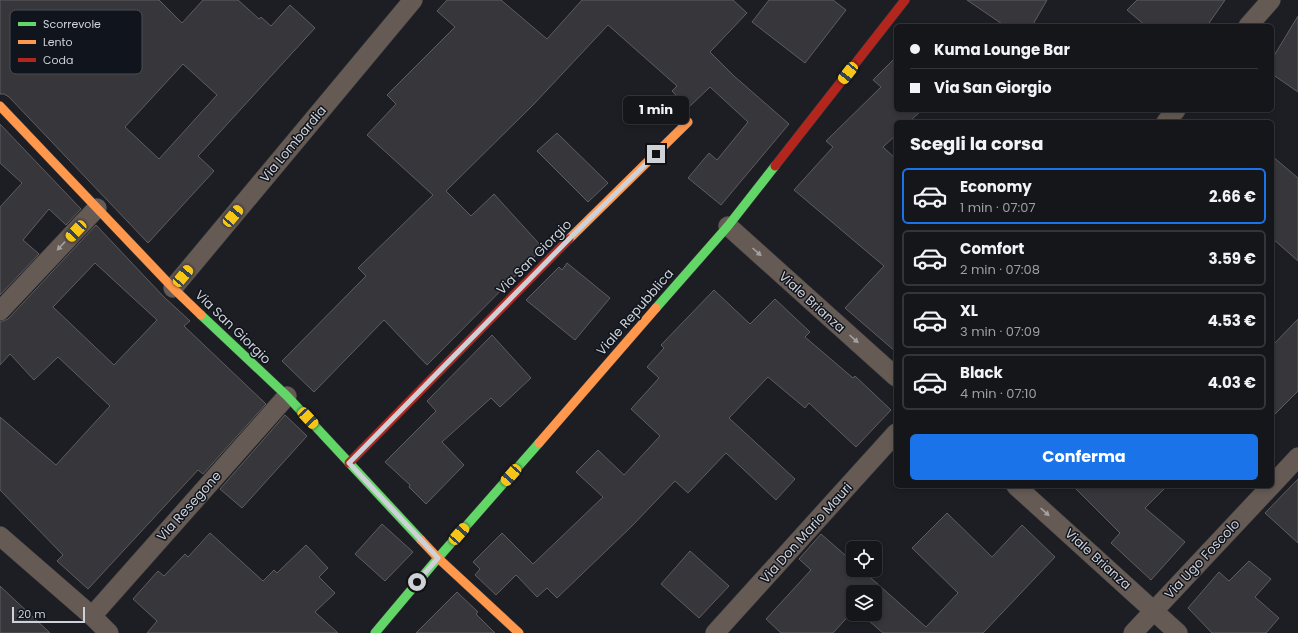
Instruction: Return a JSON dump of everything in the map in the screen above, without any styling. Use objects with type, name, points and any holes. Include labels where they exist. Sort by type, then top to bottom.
[{"type":"street","name":"Via Lombardia","points":[[173,288],[413,0]]},
{"type":"street","name":"Viale Repubblica","points":[[375,633],[438,558],[728,226],[905,0]]},
{"type":"street","points":[[1250,24],[1271,0]]},
{"type":"street","name":"Via San Giorgio","points":[[0,106],[173,288],[287,396],[438,558],[520,633]]},
{"type":"street","points":[[1168,120],[1174,112]]},
{"type":"street","name":"Via San Giorgio","points":[[349,463],[566,242],[688,122]]},
{"type":"street","points":[[0,311],[97,208]]},
{"type":"street","name":"Viale Brianza","points":[[728,226],[894,376]]},
{"type":"street","name":"Via Resegone","points":[[92,616],[287,396]]},
{"type":"street","name":"Via Don Mario Mauri","points":[[715,633],[894,435]]},
{"type":"street","name":"Via Ugo Foscolo","points":[[1274,483],[1298,457]]},
{"type":"street","name":"Viale Brianza","points":[[1018,488],[1178,633]]},
{"type":"street","name":"Via Ugo Foscolo","points":[[1133,633],[1269,488]]},
{"type":"street","points":[[0,536],[92,616],[109,633]]},
{"type":"building","points":[[0,0],[159,0],[182,23],[203,0],[238,0],[259,19],[261,17],[271,26],[290,5],[315,28],[198,156],[214,171],[148,243],[9,97],[4,94],[0,94]],"holes":[[[183,64],[217,95],[159,159],[125,127]]]},
{"type":"building","points":[[447,0],[501,0],[547,39],[582,0],[733,0],[747,13],[710,52],[734,76],[789,124],[721,205],[688,178],[709,153],[717,160],[748,122],[710,87],[688,108],[672,91],[677,86],[608,25],[533,105],[446,191],[471,216],[494,194],[543,248],[427,365],[384,320],[314,392],[282,361],[366,276],[358,268],[433,195],[367,135],[396,104],[387,95],[455,27],[437,11]]},
{"type":"building","points":[[769,0],[833,0],[846,10],[805,63],[752,22]]},
{"type":"building","points":[[967,0],[1047,0],[1033,24],[1002,24]]},
{"type":"building","points":[[1137,0],[1225,0],[1208,24],[1144,24],[1127,10]]},
{"type":"building","points":[[1298,16],[1298,92],[1274,75],[1274,56]]},
{"type":"building","points":[[894,59],[894,112],[920,112],[911,120],[894,120],[894,137],[883,147],[894,157],[894,350],[845,308],[884,266],[794,190],[833,147],[826,141],[881,87],[873,80]]},
{"type":"building","points":[[0,124],[81,209],[66,225],[49,209],[23,240],[39,254],[0,295],[0,207],[22,183],[0,163]]},
{"type":"building","points":[[557,133],[608,183],[588,202],[537,151]]},
{"type":"building","points":[[1274,158],[1298,178],[1298,261],[1274,240]]},
{"type":"building","points":[[96,225],[164,297],[190,321],[184,326],[266,404],[203,474],[198,470],[88,589],[57,561],[63,555],[0,490],[0,417],[56,465],[110,406],[58,357],[34,380],[10,354],[0,365],[0,322],[8,319]],"holes":[[[95,263],[157,320],[114,365],[53,307]]]},
{"type":"building","points":[[567,263],[610,298],[575,340],[526,300],[559,267],[562,270]]},
{"type":"building","points":[[714,290],[750,324],[775,299],[810,332],[805,337],[853,378],[855,376],[891,410],[856,447],[809,403],[805,408],[768,377],[729,418],[795,479],[776,500],[726,453],[688,493],[675,481],[632,526],[557,598],[547,588],[537,597],[516,575],[496,595],[475,575],[480,569],[473,562],[502,533],[533,564],[603,497],[576,472],[598,450],[624,475],[660,436],[631,409],[659,378],[647,367],[664,348],[661,345]]},
{"type":"building","points":[[1298,319],[1298,391],[1274,415],[1274,344]]},
{"type":"building","points":[[492,335],[531,378],[500,407],[491,398],[442,442],[464,465],[426,504],[409,487],[410,485],[385,462],[436,411],[427,401]]},
{"type":"building","points":[[285,415],[307,436],[242,508],[220,489]]},
{"type":"building","points":[[1298,479],[1298,543],[1265,513]]},
{"type":"building","points":[[1075,488],[1165,488],[1145,508],[1185,542],[1151,580],[1111,543],[1120,533]]},
{"type":"building","points":[[947,513],[992,557],[1022,525],[1055,557],[983,633],[883,633],[869,621],[882,621],[882,588],[926,627],[958,593],[912,548]]},
{"type":"building","points":[[382,524],[413,552],[385,581],[355,554]]},
{"type":"building","points":[[210,533],[263,581],[274,570],[277,573],[306,545],[328,568],[319,577],[335,593],[315,612],[338,633],[147,633],[157,621],[133,599],[158,571],[164,576],[185,554],[188,557]]},
{"type":"building","points":[[821,534],[846,556],[846,577],[870,577],[879,585],[846,585],[846,619],[833,633],[781,633],[766,619],[811,570],[799,559]]},
{"type":"building","points":[[690,551],[729,586],[699,618],[661,584]]},
{"type":"building","points":[[1249,561],[1271,579],[1255,597],[1279,618],[1266,633],[1212,633],[1188,608],[1219,572],[1229,581]]},
{"type":"building","points":[[0,586],[50,633],[0,633]]},
{"type":"building","points":[[457,592],[478,612],[476,614],[495,633],[416,633]]},
{"type":"traffic: fast","points":[[656,308],[728,226],[775,166]]},
{"type":"traffic: fast","points":[[201,315],[287,396],[421,540]]},
{"type":"traffic: fast","points":[[375,633],[438,558],[539,443]]},
{"type":"traffic: slow","points":[[0,106],[173,288],[201,315]]},
{"type":"traffic: slow","points":[[569,239],[688,122]]},
{"type":"traffic: slow","points":[[539,443],[656,308]]},
{"type":"traffic: slow","points":[[421,540],[438,558],[519,633]]},
{"type":"traffic: jam","points":[[775,166],[905,0]]},
{"type":"traffic: jam","points":[[349,463],[569,239]]},
{"type":"route","points":[[417,582],[438,558],[349,463],[572,236],[656,154]]}]
